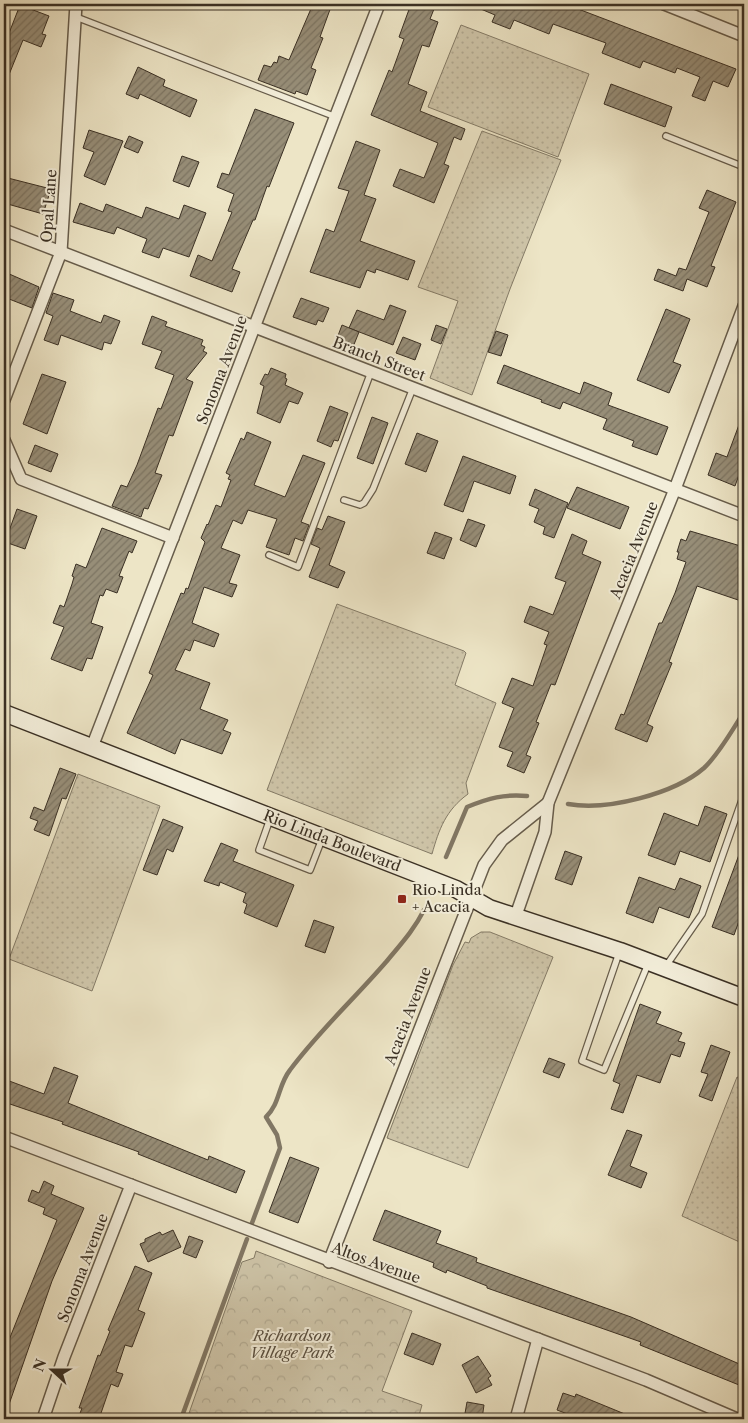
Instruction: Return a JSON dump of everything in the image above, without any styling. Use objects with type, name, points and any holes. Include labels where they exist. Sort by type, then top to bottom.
[{"type":"main road","name":"Rio Linda Boulevard","points":[[4,714],[456,889],[489,908],[515,918],[620,950],[744,998]]},
{"type":"street","name":"Opal Lane","points":[[4,400],[61,252],[76,4]]},
{"type":"street","name":"Sonoma Avenue","points":[[92,747],[380,4]]},
{"type":"street","points":[[664,4],[744,36]]},
{"type":"street","name":"Branch Street","points":[[4,230],[744,516]]},
{"type":"street","name":"Acacia Avenue","points":[[515,918],[546,832],[548,803],[675,489],[744,306]]},
{"type":"street","points":[[4,440],[21,479],[173,538]]},
{"type":"street","name":"Acacia Avenue","points":[[330,1262],[484,865],[502,840],[548,803]]},
{"type":"street","name":"Altos Avenue","points":[[4,1137],[330,1262],[646,1380],[737,1419]]},
{"type":"street","name":"Sonoma Avenue","points":[[43,1419],[64,1357],[131,1185]]},
{"type":"street","points":[[516,1419],[525,1379],[538,1339]]},
{"type":"lane","points":[[76,16],[336,117]]},
{"type":"lane","points":[[666,136],[744,167]]},
{"type":"lane","points":[[269,556],[298,567],[372,372]]},
{"type":"lane","points":[[344,500],[360,505],[364,503],[373,489],[413,388]]},
{"type":"lane","points":[[665,968],[702,914],[743,797]]},
{"type":"lane","points":[[271,817],[259,850],[310,870],[323,837]]},
{"type":"lane","points":[[620,950],[582,1061],[604,1070],[649,962]]},
{"type":"green space","points":[[461,25],[589,74],[558,157],[428,107]]},
{"type":"green space","points":[[482,131],[561,160],[510,289],[472,395],[430,378],[458,301],[418,287]]},
{"type":"green space","points":[[337,604],[464,651],[466,653],[455,685],[496,703],[466,783],[468,794],[460,800],[444,821],[432,854],[267,790]]},
{"type":"green space","points":[[78,774],[160,806],[92,991],[9,959]]},
{"type":"green space","points":[[481,932],[490,932],[553,957],[468,1168],[387,1138],[453,965],[465,942],[469,943],[471,938]]},
{"type":"green space","points":[[737,1077],[744,1080],[744,1160],[738,1177],[744,1180],[744,1244],[682,1216]]},
{"type":"green space","name":"Richardson Village Park","points":[[256,1251],[412,1311],[382,1391],[422,1405],[418,1419],[187,1419],[242,1262],[254,1258]]},
{"type":"building","points":[[313,4],[332,4],[320,37],[323,38],[311,68],[316,70],[307,95],[296,91],[295,94],[258,80],[264,65],[271,67],[274,62],[277,63],[279,56],[289,60]]},
{"type":"building","points":[[411,4],[436,4],[430,19],[438,22],[429,47],[422,45],[408,84],[427,92],[420,111],[465,129],[461,140],[454,137],[444,164],[449,166],[434,203],[393,186],[400,169],[424,178],[438,143],[371,115],[389,70],[392,72],[404,39],[399,37]]},
{"type":"building","points":[[469,4],[565,4],[736,69],[728,87],[713,81],[705,101],[692,96],[700,77],[677,68],[675,73],[643,61],[640,68],[602,53],[606,43],[553,24],[549,34],[514,20],[510,29],[492,22],[495,15]]},
{"type":"building","points":[[20,5],[49,16],[42,34],[46,35],[41,47],[23,40],[4,87],[4,46]]},
{"type":"building","points":[[138,67],[165,80],[163,86],[197,100],[190,117],[140,94],[138,99],[126,94]]},
{"type":"building","points":[[611,84],[672,107],[665,127],[604,104]]},
{"type":"building","points":[[255,109],[294,123],[269,187],[267,186],[255,220],[253,220],[232,269],[240,272],[232,292],[190,276],[198,255],[212,261],[232,212],[228,211],[234,194],[217,187],[222,173],[229,175]]},
{"type":"building","points":[[89,130],[123,141],[105,185],[84,176],[94,152],[83,148]]},
{"type":"building","points":[[129,136],[143,142],[138,153],[124,147]]},
{"type":"building","points":[[356,141],[380,150],[364,195],[376,199],[360,241],[415,261],[408,280],[376,269],[375,273],[367,270],[360,288],[310,272],[326,229],[334,232],[349,191],[338,188]]},
{"type":"building","points":[[182,156],[199,162],[189,187],[173,181]]},
{"type":"building","points":[[4,177],[51,189],[43,214],[4,203]]},
{"type":"building","points":[[707,190],[736,202],[711,266],[715,267],[707,287],[687,279],[683,291],[654,280],[658,269],[676,276],[679,268],[686,270],[709,212],[699,208]]},
{"type":"building","points":[[80,203],[103,212],[106,204],[142,218],[146,207],[179,219],[184,205],[206,213],[189,257],[163,248],[159,258],[142,252],[147,239],[117,227],[114,234],[73,222]]},
{"type":"building","points":[[7,273],[39,287],[32,308],[4,297],[4,283]]},
{"type":"building","points":[[53,293],[74,300],[70,311],[101,323],[104,315],[120,321],[111,344],[104,342],[102,350],[61,335],[58,345],[44,340],[53,316],[46,313]]},
{"type":"building","points":[[301,298],[329,308],[323,322],[318,320],[316,325],[293,317]]},
{"type":"building","points":[[390,305],[406,311],[393,345],[349,328],[357,310],[384,320]]},
{"type":"building","points":[[666,309],[690,319],[673,362],[681,365],[669,393],[637,380]]},
{"type":"building","points":[[152,316],[167,322],[165,326],[203,340],[201,345],[205,347],[203,351],[207,353],[186,379],[193,382],[173,436],[169,435],[155,473],[162,475],[148,509],[144,508],[141,517],[112,506],[121,485],[127,487],[158,408],[161,409],[174,375],[155,368],[162,351],[142,344]]},
{"type":"building","points":[[342,325],[359,332],[353,347],[336,341]]},
{"type":"building","points":[[436,325],[447,329],[441,344],[431,340]]},
{"type":"building","points":[[496,331],[508,335],[501,356],[488,352]]},
{"type":"building","points":[[403,337],[421,344],[415,360],[396,353]]},
{"type":"building","points":[[504,365],[580,394],[584,382],[612,393],[608,405],[668,427],[657,455],[632,446],[634,441],[603,429],[607,419],[563,402],[560,409],[497,383]]},
{"type":"building","points":[[271,368],[286,374],[285,385],[303,393],[298,404],[289,401],[280,423],[257,413],[264,386],[260,384],[265,374],[268,375]]},
{"type":"building","points":[[42,374],[66,382],[47,434],[23,424]]},
{"type":"building","points":[[330,406],[348,413],[338,441],[334,440],[331,447],[317,441]]},
{"type":"building","points":[[743,414],[744,461],[735,486],[708,475],[716,453],[727,457]]},
{"type":"building","points":[[372,417],[388,423],[373,464],[357,458]]},
{"type":"building","points":[[247,432],[271,442],[254,485],[285,497],[303,455],[325,463],[301,522],[309,525],[303,541],[295,538],[289,555],[266,547],[277,519],[248,510],[242,524],[233,520],[221,548],[240,555],[229,583],[237,585],[232,597],[204,587],[192,623],[219,634],[214,647],[194,640],[190,651],[185,649],[175,670],[210,683],[200,709],[228,720],[223,730],[231,733],[222,754],[181,739],[175,754],[127,733],[153,675],[149,673],[181,593],[184,594],[186,588],[188,589],[205,542],[201,538],[216,505],[221,507],[231,480],[228,479],[230,475],[226,473],[241,438],[244,440]]},
{"type":"building","points":[[417,433],[438,441],[426,472],[405,464]]},
{"type":"building","points":[[35,445],[58,454],[51,472],[28,463]]},
{"type":"building","points":[[463,456],[516,476],[510,494],[474,481],[463,512],[444,505]]},
{"type":"building","points":[[577,487],[629,507],[620,529],[567,508]]},
{"type":"building","points":[[535,489],[568,503],[554,538],[543,534],[545,527],[534,522],[539,509],[529,505]]},
{"type":"building","points":[[17,509],[37,516],[25,549],[5,542]]},
{"type":"building","points":[[328,516],[345,522],[329,565],[345,572],[338,588],[309,577],[320,548],[311,544],[317,528],[322,530]]},
{"type":"building","points":[[468,519],[485,525],[476,547],[460,540]]},
{"type":"building","points":[[102,528],[137,541],[132,553],[129,551],[119,576],[123,577],[117,593],[106,589],[103,596],[100,595],[91,623],[103,627],[92,659],[87,658],[82,671],[51,659],[64,627],[53,623],[60,605],[64,607],[74,577],[72,576],[76,564],[86,568]]},
{"type":"building","points":[[690,531],[744,547],[744,602],[697,586],[669,662],[672,663],[647,724],[653,727],[647,742],[615,729],[621,714],[624,715],[659,623],[662,623],[675,593],[686,562],[677,559],[679,552],[677,552],[681,539],[686,541]]},
{"type":"building","points":[[435,532],[452,538],[444,559],[427,553]]},
{"type":"building","points":[[572,534],[587,541],[582,554],[601,562],[555,685],[551,684],[536,722],[539,723],[526,755],[531,757],[524,773],[507,766],[513,752],[499,747],[514,708],[502,703],[512,678],[533,686],[547,645],[544,644],[549,632],[524,622],[530,606],[553,615],[566,582],[555,578]]},
{"type":"building","points":[[60,768],[76,774],[66,799],[62,798],[49,836],[34,830],[38,821],[30,818],[34,807],[44,811]]},
{"type":"building","points":[[705,806],[727,814],[710,862],[680,851],[675,865],[648,855],[664,813],[698,826]]},
{"type":"building","points":[[163,819],[183,827],[173,852],[167,849],[157,875],[143,870]]},
{"type":"building","points":[[221,843],[238,850],[233,861],[294,885],[277,927],[244,913],[247,904],[243,902],[246,893],[220,882],[219,886],[204,881]]},
{"type":"building","points":[[743,844],[744,907],[734,935],[712,927]]},
{"type":"building","points":[[565,851],[582,857],[572,885],[555,879]]},
{"type":"building","points":[[639,877],[675,890],[680,878],[701,886],[689,918],[659,907],[653,923],[626,913]]},
{"type":"building","points":[[314,920],[334,927],[325,953],[305,946]]},
{"type":"building","points":[[640,1004],[661,1012],[656,1023],[682,1033],[678,1041],[685,1043],[680,1057],[671,1054],[660,1083],[637,1075],[623,1113],[611,1109],[620,1084],[613,1081]]},
{"type":"building","points":[[711,1045],[730,1052],[712,1101],[699,1096],[708,1074],[701,1072]]},
{"type":"building","points":[[549,1058],[565,1064],[559,1078],[543,1072]]},
{"type":"building","points":[[54,1067],[78,1076],[68,1103],[208,1160],[209,1156],[245,1171],[236,1193],[138,1154],[139,1152],[62,1124],[63,1122],[4,1102],[4,1079],[44,1094]]},
{"type":"building","points":[[627,1130],[642,1135],[630,1166],[647,1173],[641,1188],[608,1175]]},
{"type":"building","points":[[290,1157],[319,1168],[298,1223],[269,1212]]},
{"type":"building","points":[[44,1181],[54,1186],[51,1194],[84,1208],[52,1281],[6,1413],[4,1413],[4,1359],[7,1345],[57,1220],[43,1214],[45,1208],[28,1201],[32,1190],[39,1193]]},
{"type":"building","points":[[385,1210],[441,1231],[436,1243],[477,1258],[476,1262],[631,1317],[744,1366],[744,1387],[640,1345],[641,1342],[487,1288],[487,1286],[447,1270],[446,1273],[433,1267],[434,1263],[373,1240]]},
{"type":"building","points":[[173,1230],[181,1247],[148,1262],[140,1244],[145,1242],[145,1239],[160,1232],[162,1235]]},
{"type":"building","points":[[189,1236],[203,1241],[196,1258],[183,1253]]},
{"type":"building","points":[[135,1266],[152,1273],[138,1310],[145,1313],[132,1347],[125,1345],[116,1372],[123,1374],[118,1387],[111,1384],[99,1419],[79,1416],[82,1408],[79,1408],[98,1355],[100,1356],[110,1331],[108,1330]]},
{"type":"building","points":[[412,1333],[441,1344],[433,1365],[404,1354]]},
{"type":"building","points":[[478,1356],[491,1376],[488,1378],[492,1385],[476,1393],[462,1365]]},
{"type":"building","points":[[563,1393],[575,1397],[576,1394],[637,1419],[581,1419],[557,1410]]},
{"type":"building","points":[[467,1402],[484,1405],[482,1419],[464,1419]]},
{"type":"waterway","points":[[568,804],[584,806],[620,803],[676,786],[710,762],[744,712]]},
{"type":"waterway","points":[[446,857],[467,807],[497,797],[527,796]]},
{"type":"waterway","points":[[252,1223],[280,1148],[277,1135],[266,1117],[274,1106],[286,1076],[313,1042],[396,950],[424,910]]},
{"type":"waterway","points":[[181,1419],[247,1239]]},
{"type":"place","name":"Rio Linda + Acacia","points":[[402,899]]}]
